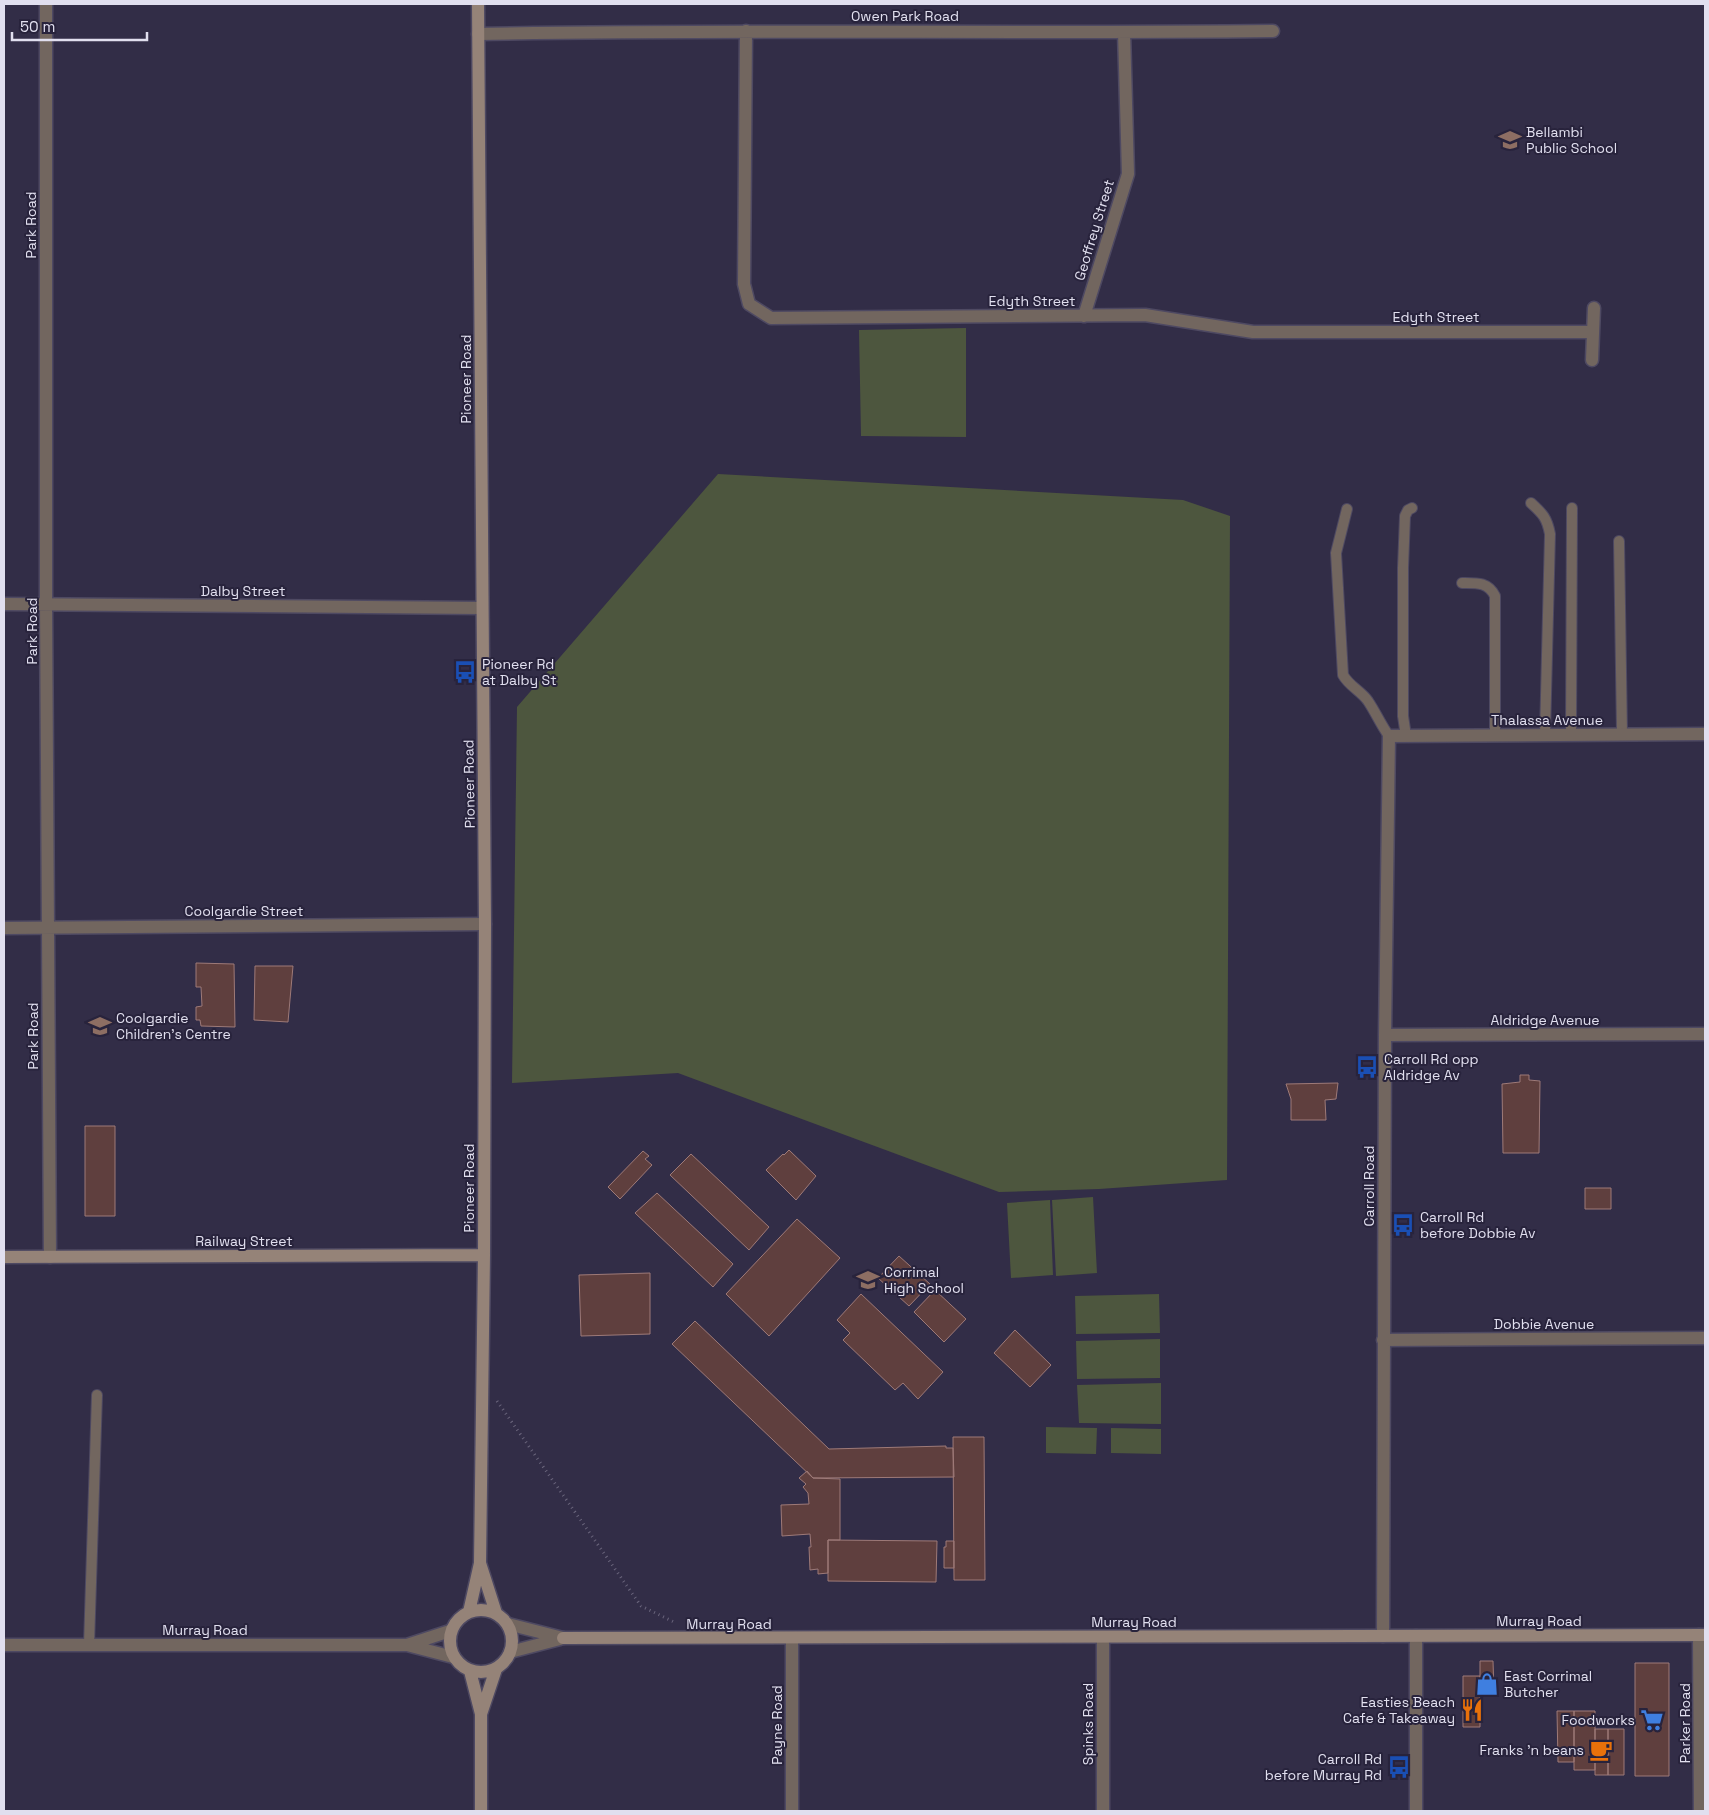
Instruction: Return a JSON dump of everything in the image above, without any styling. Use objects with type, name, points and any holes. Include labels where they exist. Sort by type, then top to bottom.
[{"type":"main road","name":"Pioneer Road","points":[[469,1612],[480,1563],[484,1255],[485,924],[478,4]]},
{"type":"main road","name":"Railway Street","points":[[4,1257],[484,1255]]},
{"type":"main road","name":"Pioneer Road","points":[[480,1563],[496,1614]]},
{"type":"main road","points":[[482,1610],[496,1614],[508,1624],[512,1637],[510,1652],[506,1660],[496,1669],[485,1673],[470,1672],[453,1657],[449,1644],[450,1631],[458,1619],[469,1612],[482,1610]]},
{"type":"main road","name":"Murray Road","points":[[563,1638],[792,1639],[1702,1635]]},
{"type":"main road","points":[[481,1714],[496,1669]]},
{"type":"main road","points":[[470,1672],[481,1714],[481,1811]]},
{"type":"street","name":"Park Road","points":[[46,4],[46,605],[50,1257]]},
{"type":"street","name":"Owen Park Road","points":[[478,34],[746,31],[1273,31]]},
{"type":"street","name":"Edyth Street","points":[[746,31],[744,284],[749,304],[771,318],[1145,315],[1253,332],[1592,332]]},
{"type":"street","name":"Geoffrey Street","points":[[1084,316],[1128,174],[1124,32]]},
{"type":"street","points":[[1592,360],[1594,308]]},
{"type":"street","name":"Dalby Street","points":[[4,604],[482,608]]},
{"type":"street","name":"Thalassa Avenue","points":[[1389,736],[1705,734]]},
{"type":"street","name":"Carroll Road","points":[[1383,1636],[1385,1035],[1389,736]]},
{"type":"street","name":"Coolgardie Street","points":[[4,928],[485,924]]},
{"type":"street","name":"Aldridge Avenue","points":[[1385,1035],[1705,1034]]},
{"type":"street","name":"Dobbie Avenue","points":[[1383,1340],[1705,1338]]},
{"type":"street","name":"Murray Road","points":[[508,1624],[563,1638]]},
{"type":"street","name":"Murray Road","points":[[407,1645],[450,1631]]},
{"type":"street","name":"Parker Road","points":[[1700,1811],[1702,1635]]},
{"type":"street","points":[[1416,1636],[1416,1811]]},
{"type":"street","name":"Murray Road","points":[[510,1652],[563,1638]]},
{"type":"street","name":"Spinks Road","points":[[1103,1638],[1103,1811]]},
{"type":"street","name":"Payne Road","points":[[792,1639],[792,1811]]},
{"type":"street","name":"Murray Road","points":[[4,1645],[407,1645],[453,1657]]},
{"type":"lane","points":[[1531,503],[1548,521],[1550,534],[1546,735]]},
{"type":"lane","points":[[1406,736],[1403,716],[1403,568],[1406,516],[1408,510],[1412,508]]},
{"type":"lane","points":[[1571,735],[1572,508]]},
{"type":"lane","points":[[1346,509],[1336,553],[1343,675],[1347,683],[1367,700],[1389,736]]},
{"type":"lane","points":[[1619,541],[1622,734]]},
{"type":"lane","points":[[1462,583],[1486,584],[1492,589],[1495,596],[1496,735]]},
{"type":"lane","points":[[88,1645],[97,1395]]},
{"type":"path","points":[[482,1380],[641,1606],[679,1624]]},
{"type":"green space","points":[[966,328],[966,437],[861,436],[859,330]]},
{"type":"green space","points":[[718,474],[1183,500],[1230,516],[1227,1180],[1099,1189],[999,1192],[678,1073],[512,1083],[517,707]]},
{"type":"green space","points":[[1093,1197],[1097,1273],[1056,1276],[1052,1200]]},
{"type":"green space","points":[[1050,1200],[1053,1275],[1011,1278],[1007,1203]]},
{"type":"green space","points":[[1159,1294],[1160,1333],[1076,1334],[1075,1296]]},
{"type":"green space","points":[[1160,1339],[1160,1378],[1077,1379],[1076,1341]]},
{"type":"green space","points":[[1161,1383],[1161,1424],[1079,1423],[1077,1385]]},
{"type":"green space","points":[[1046,1427],[1097,1428],[1096,1454],[1046,1453]]},
{"type":"green space","points":[[1111,1428],[1161,1429],[1161,1454],[1111,1453]]},
{"type":"building","points":[[196,963],[234,964],[235,1027],[201,1026],[200,1020],[196,1020],[196,1007],[202,1006],[201,987],[196,987]]},
{"type":"building","points":[[255,966],[293,966],[288,1022],[254,1020]]},
{"type":"building","points":[[1520,1075],[1529,1075],[1529,1080],[1540,1081],[1539,1153],[1503,1153],[1502,1084],[1520,1082]]},
{"type":"building","points":[[1338,1083],[1336,1099],[1325,1100],[1326,1120],[1291,1120],[1291,1099],[1286,1084]]},
{"type":"building","points":[[85,1126],[115,1126],[115,1216],[85,1216]]},
{"type":"building","points":[[789,1150],[816,1176],[796,1200],[766,1170]]},
{"type":"building","points":[[643,1151],[649,1156],[645,1159],[652,1165],[620,1199],[608,1187]]},
{"type":"building","points":[[691,1154],[769,1227],[749,1250],[670,1175]]},
{"type":"building","points":[[1585,1188],[1611,1188],[1611,1209],[1585,1209]]},
{"type":"building","points":[[657,1193],[733,1264],[713,1287],[635,1213]]},
{"type":"building","points":[[797,1219],[840,1258],[769,1336],[726,1294]]},
{"type":"building","name":"Corrimal High School","points":[[899,1256],[930,1284],[909,1306],[878,1278]]},
{"type":"building","points":[[650,1273],[650,1334],[581,1336],[579,1275]]},
{"type":"building","name":"Corrimal High School","points":[[935,1290],[966,1319],[944,1342],[914,1312]]},
{"type":"building","name":"Corrimal High School","points":[[861,1294],[943,1372],[918,1399],[903,1383],[895,1390],[843,1340],[850,1333],[837,1320]]},
{"type":"building","points":[[695,1321],[829,1449],[946,1446],[946,1448],[953,1448],[954,1477],[813,1478],[672,1344]]},
{"type":"building","points":[[1015,1330],[1051,1365],[1030,1387],[994,1353]]},
{"type":"building","points":[[953,1437],[984,1437],[985,1580],[954,1580]]},
{"type":"building","points":[[807,1471],[813,1478],[840,1479],[840,1540],[828,1540],[828,1573],[818,1574],[818,1569],[810,1570],[810,1534],[782,1536],[781,1505],[809,1504],[808,1493],[803,1487],[806,1484],[799,1478]]},
{"type":"building","points":[[828,1540],[937,1541],[936,1582],[828,1581]]},
{"type":"building","points":[[946,1541],[954,1541],[954,1568],[944,1568],[944,1547],[946,1547]]},
{"type":"building","name":"East Corrimal Butcher","points":[[1480,1661],[1493,1661],[1494,1693],[1480,1693]]},
{"type":"building","name":"Foodworks","points":[[1635,1663],[1669,1663],[1669,1776],[1635,1776]]},
{"type":"building","name":"Easties Beach Cafe & Takeaway","points":[[1463,1676],[1480,1676],[1480,1727],[1463,1727]]},
{"type":"building","points":[[1557,1711],[1574,1711],[1574,1762],[1558,1762]]},
{"type":"building","points":[[1574,1711],[1595,1711],[1595,1770],[1574,1770]]},
{"type":"building","name":"Franks 'n beans","points":[[1595,1729],[1608,1729],[1608,1775],[1595,1775]]},
{"type":"building","points":[[1608,1729],[1624,1729],[1624,1775],[1608,1775]]},
{"type":"place","name":"Bellambi Public School","points":[[1510,140]]},
{"type":"place","name":"Pioneer Rd at Dalby St","points":[[465,672]]},
{"type":"place","name":"Coolgardie Children's Centre","points":[[100,1026]]},
{"type":"place","name":"Carroll Rd opp Aldridge Av","points":[[1367,1067]]},
{"type":"place","name":"Carroll Rd before Dobbie Av","points":[[1403,1225]]},
{"type":"place","name":"Corrimal High School","points":[[868,1280]]},
{"type":"place","name":"East Corrimal Butcher","points":[[1487,1684]]},
{"type":"place","name":"Easties Beach Cafe & Takeaway","points":[[1472,1710]]},
{"type":"place","name":"Foodworks","points":[[1652,1720]]},
{"type":"place","name":"Franks 'n beans","points":[[1601,1750]]},
{"type":"place","name":"Carroll Rd before Murray Rd","points":[[1399,1767]]}]
